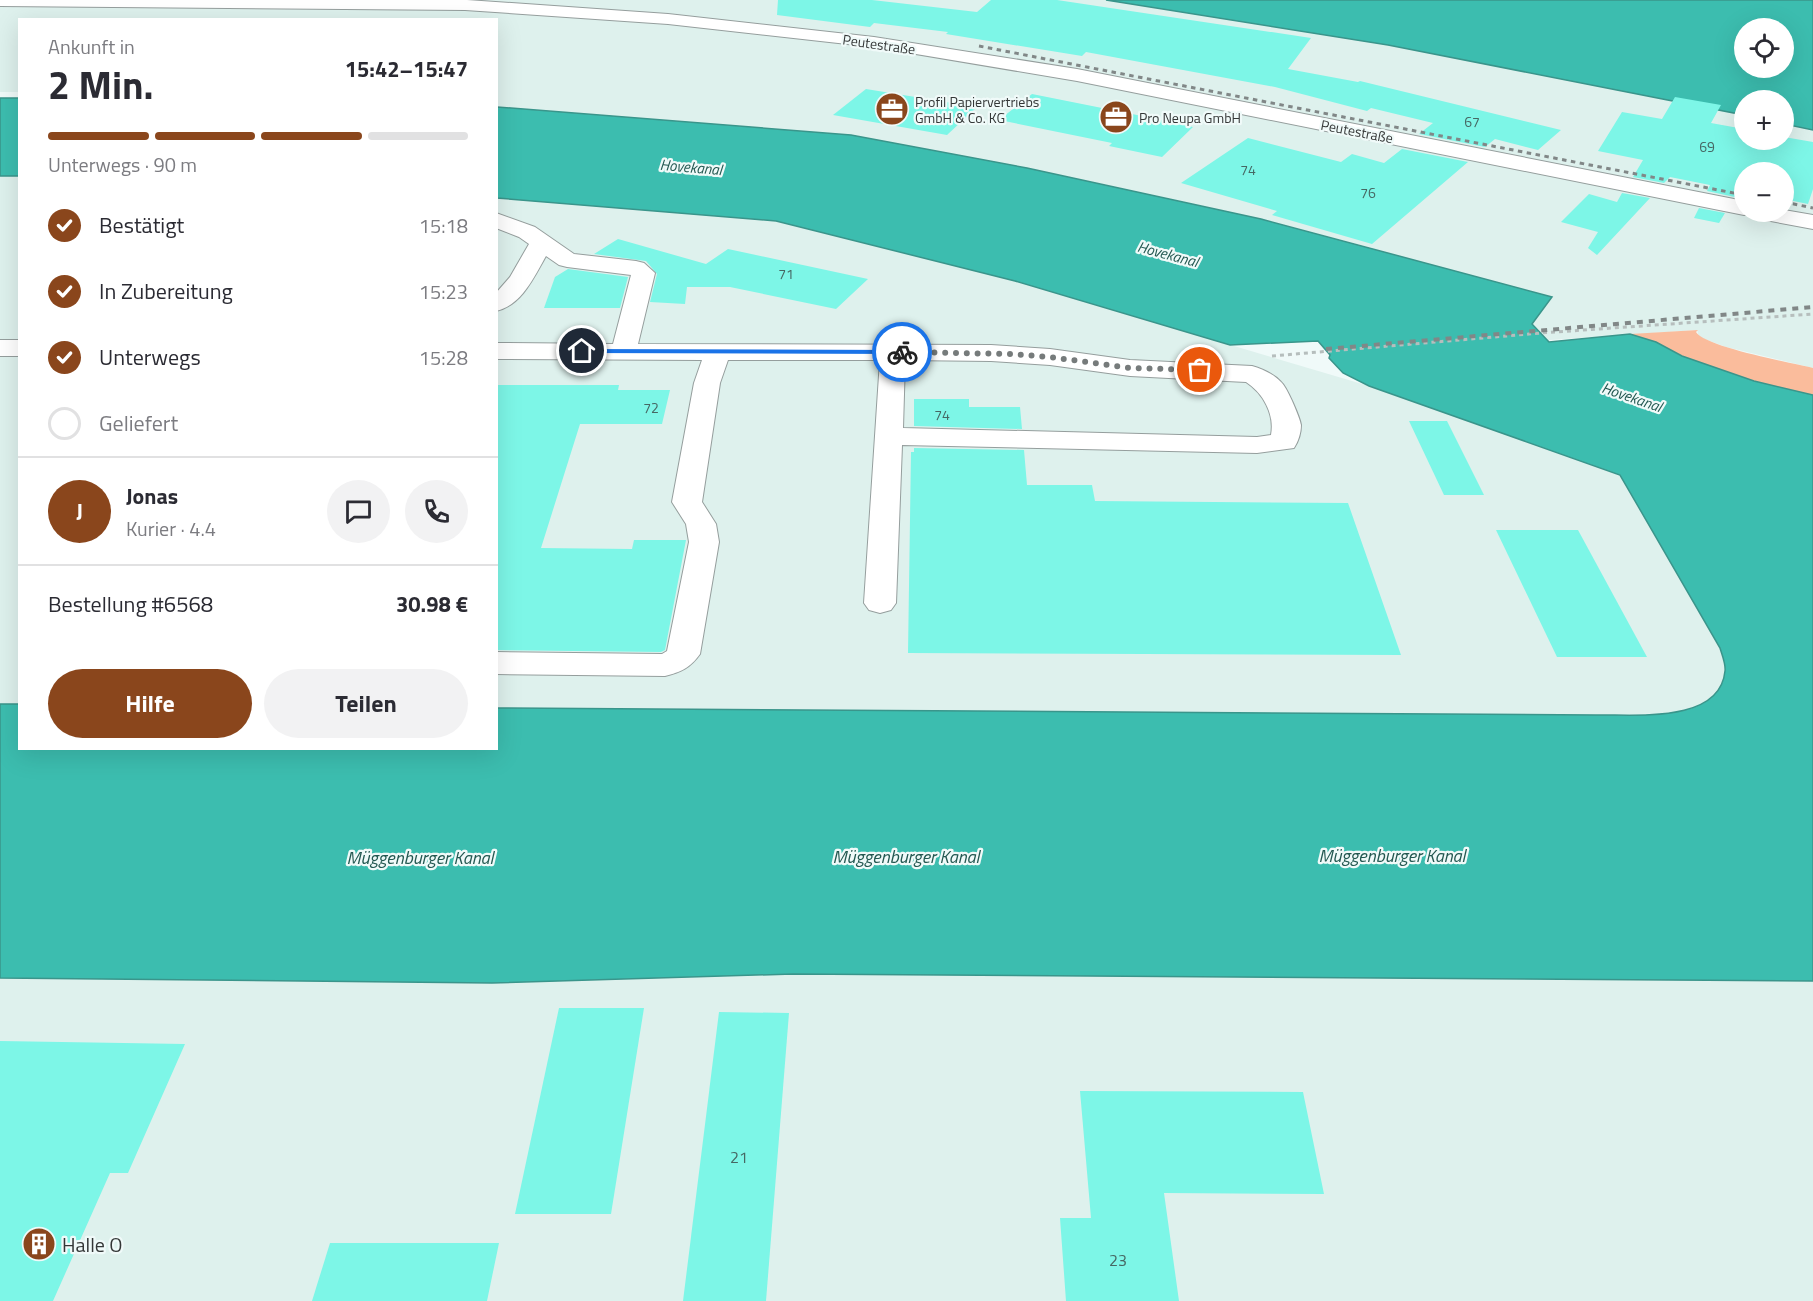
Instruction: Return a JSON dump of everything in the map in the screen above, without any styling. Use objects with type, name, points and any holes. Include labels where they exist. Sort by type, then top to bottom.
[{"type":"street","name":"Peutestraße","points":[[0,1],[337,2],[465,5],[634,16],[874,42],[1077,75],[1734,206]]},
{"type":"street","points":[[1794,218],[1813,222]]},
{"type":"street","points":[[498,221],[527,232],[567,260],[595,266],[636,268],[643,273],[624,351]]},
{"type":"street","points":[[498,303],[502,302],[515,287],[541,243]]},
{"type":"street","points":[[0,348],[18,348]]},
{"type":"street","points":[[498,351],[764,350],[991,353],[1050,357],[1130,368],[1252,374],[1272,387],[1287,424],[1284,442],[1257,445],[889,436]]},
{"type":"street","points":[[498,663],[665,665],[676,661],[683,654],[704,542],[701,524],[687,502],[707,383],[718,351]]},
{"type":"street","points":[[880,603],[894,352]]},
{"type":"path","points":[[1328,352],[1541,333],[1813,314]]},
{"type":"shaded area","points":[[0,0],[1106,0],[1388,45],[1619,88],[1734,113],[1734,150],[1794,150],[1794,126],[1813,130],[1813,368],[1726,347],[1699,337],[1697,330],[1330,355],[1321,344],[1372,248],[1261,219],[1145,193],[851,135],[498,107],[498,18],[18,18],[18,92],[0,92]]},
{"type":"shaded area","points":[[0,176],[18,176],[18,704],[0,704]]},
{"type":"shaded area","points":[[498,198],[776,221],[1015,281],[1369,386],[1620,475],[1720,648],[1726,669],[1721,688],[1705,703],[1678,713],[1596,715],[498,708]]},
{"type":"shaded area","points":[[1698,330],[1696,332],[1703,338],[1732,349],[1813,368],[1813,395],[1754,381],[1682,356],[1656,342],[1630,334]]},
{"type":"shaded area","points":[[793,974],[1813,981],[1813,1301],[0,1301],[0,978],[492,983]]},
{"type":"water","points":[[1106,0],[1813,0],[1813,130],[1794,126],[1794,90],[1734,90],[1734,113],[1388,45]]},
{"type":"water","points":[[0,98],[18,98],[18,176],[0,176]]},
{"type":"water","points":[[498,107],[851,135],[1027,168],[1261,219],[1552,297],[1532,324],[1549,342],[1630,334],[1656,342],[1682,356],[1754,381],[1813,395],[1813,981],[793,974],[492,983],[0,978],[0,704],[18,704],[18,750],[498,750],[498,708],[1652,715],[1692,708],[1708,700],[1720,688],[1725,668],[1720,648],[1620,475],[1369,386],[1343,373],[1318,341],[1230,345],[1015,281],[776,221],[498,198]]},
{"type":"building","points":[[778,0],[872,0],[977,12],[991,0],[1057,0],[1311,38],[1288,69],[1360,81],[1561,130],[1538,150],[1495,139],[1485,147],[1419,134],[1433,123],[1371,108],[1367,111],[1275,87],[1086,52],[1082,56],[946,34],[948,32],[874,23],[870,27],[777,15]]},
{"type":"building","points":[[866,89],[977,107],[947,135],[833,115]]},
{"type":"building","points":[[1032,94],[1193,127],[1162,157],[1109,146],[1112,143],[999,120]]},
{"type":"building","points":[[1675,97],[1721,105],[1711,123],[1734,127],[1734,150],[1794,150],[1794,139],[1813,142],[1813,189],[1808,204],[1794,201],[1794,162],[1734,162],[1734,197],[1707,191],[1710,185],[1670,177],[1664,183],[1633,177],[1643,160],[1598,151],[1622,112],[1662,119]]},
{"type":"building","points":[[1248,138],[1341,162],[1352,154],[1384,163],[1402,149],[1468,162],[1372,244],[1272,215],[1277,211],[1181,183]]},
{"type":"building","points":[[1622,193],[1650,198],[1597,255],[1588,248],[1598,232],[1561,222],[1589,194],[1617,202]]},
{"type":"building","points":[[1699,208],[1725,213],[1719,223],[1694,218]]},
{"type":"building","points":[[618,239],[706,264],[728,249],[868,279],[836,309],[730,287],[687,287],[685,304],[650,302],[657,274],[646,261],[594,254]]},
{"type":"building","points":[[568,269],[628,277],[620,308],[544,308],[555,277]]},
{"type":"building","points":[[498,385],[619,385],[618,390],[670,390],[662,424],[580,424],[541,548],[632,549],[634,540],[686,540],[665,650],[661,652],[498,650]]},
{"type":"building","points":[[914,399],[969,399],[969,407],[1020,407],[1022,429],[914,426]]},
{"type":"building","points":[[1409,421],[1447,421],[1484,495],[1444,495]]},
{"type":"building","points":[[914,448],[1024,450],[1027,485],[1092,485],[1095,501],[1348,503],[1401,655],[908,653],[911,452],[914,452]]},
{"type":"building","points":[[1496,530],[1578,530],[1647,657],[1557,657]]},
{"type":"building","points":[[559,1008],[644,1008],[611,1214],[515,1214]]},
{"type":"building","points":[[719,1012],[789,1013],[766,1301],[683,1301]]},
{"type":"building","points":[[0,1041],[185,1044],[128,1173],[110,1173],[53,1301],[0,1301]]},
{"type":"building","points":[[1080,1091],[1303,1092],[1324,1194],[1164,1193],[1179,1301],[1066,1301],[1060,1218],[1091,1218]]},
{"type":"building","points":[[330,1243],[499,1243],[487,1301],[312,1301]]},
{"type":"railway","points":[[979,46],[1734,193]]},
{"type":"railway","points":[[1794,204],[1813,208]]},
{"type":"railway","points":[[1326,349],[1813,307]]},
{"type":"way so far","points":[[902,352],[1011,354],[1130,368],[1200,370]]},
{"type":"place","name":"Profil Papiervertriebs GmbH & Co. KG","points":[[892,109]]},
{"type":"place","name":"Pro Neupa GmbH","points":[[1116,117]]},
{"type":"place","name":"Halle O","points":[[39,1244]]},
{"type":"route","points":[[582,351],[902,352]]},
{"type":"water label","name":"Hovekanal","points":[[691,167]]},
{"type":"water label","name":"Hovekanal","points":[[1168,254]]},
{"type":"water label","name":"Hovekanal","points":[[1632,397]]},
{"type":"water label","name":"Müggenburger Kanal","points":[[1392,855]]},
{"type":"water label","name":"Müggenburger Kanal","points":[[906,856]]},
{"type":"water label","name":"Müggenburger Kanal","points":[[420,857]]}]
